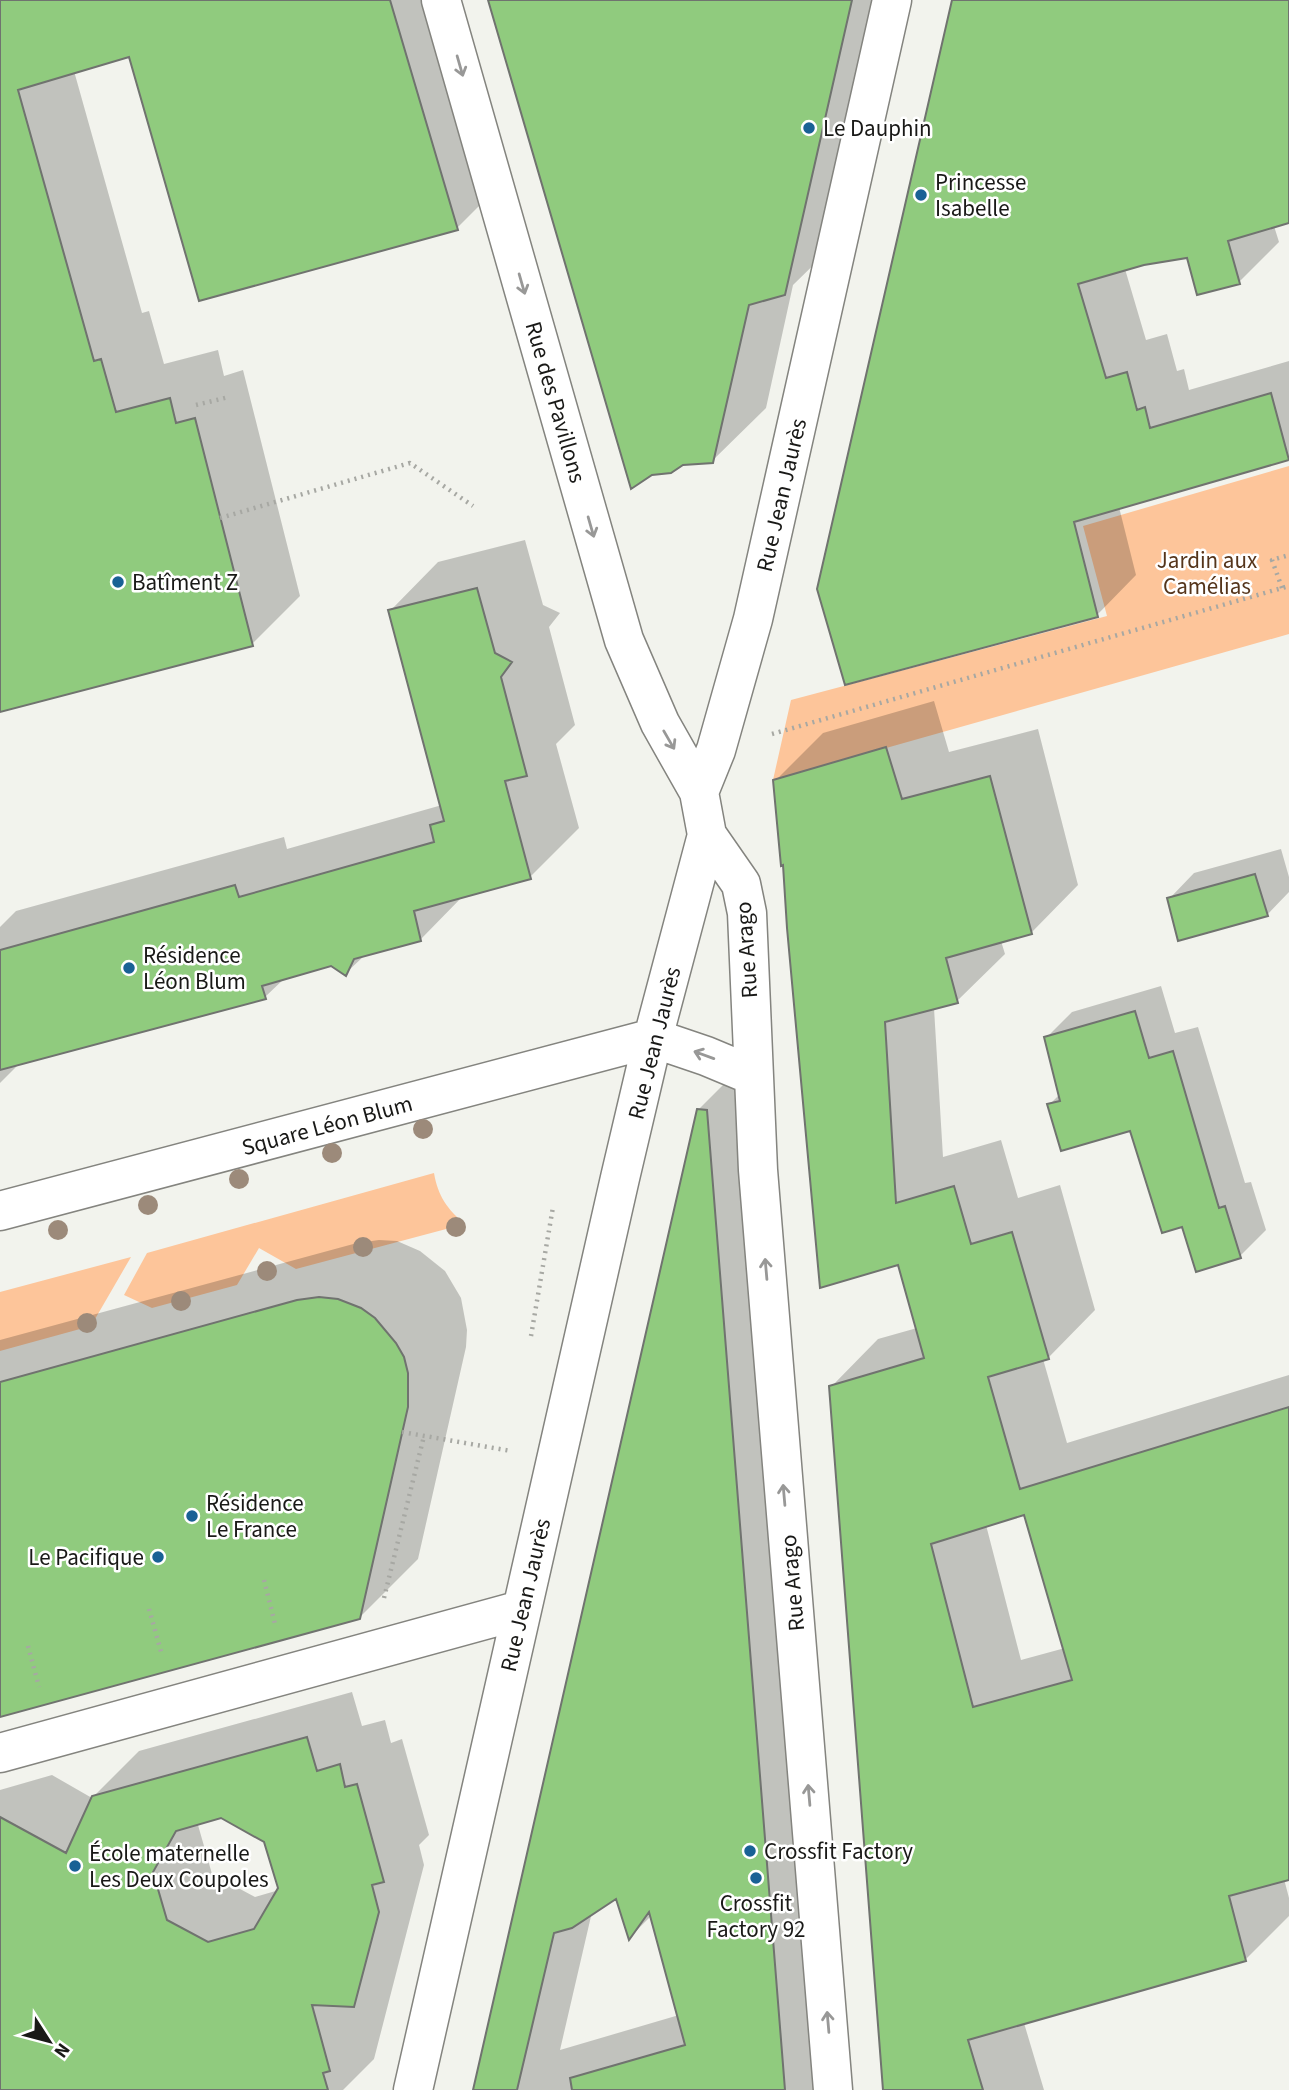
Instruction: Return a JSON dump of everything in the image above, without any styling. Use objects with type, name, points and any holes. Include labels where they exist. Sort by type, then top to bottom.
[{"type":"street","name":"Rue des Pavillons","points":[[441,0],[624,640],[660,723],[699,792]]},
{"type":"street","name":"Rue Jean Jaurès","points":[[413,2090],[653,1038],[707,835],[699,792],[716,750],[753,619],[892,0]]},
{"type":"street","name":"Rue Arago","points":[[707,835],[741,884],[747,913],[758,1170],[833,2090]]},
{"type":"street","points":[[653,1038],[706,1055],[754,1076]]},
{"type":"street","name":"Square Léon Blum","points":[[0,1210],[653,1038]]},
{"type":"street","points":[[0,1753],[522,1610]]},
{"type":"path","points":[[196,405],[229,397]]},
{"type":"path","points":[[220,518],[410,463],[473,506]]},
{"type":"path","points":[[1282,588],[1272,560],[1289,555]]},
{"type":"path","points":[[716,750],[1289,586]]},
{"type":"path","points":[[530,1343],[552,1207]]},
{"type":"path","points":[[402,1432],[512,1451],[514,1438]]},
{"type":"path","points":[[371,1650],[424,1436]]},
{"type":"path","points":[[264,1580],[275,1624]]},
{"type":"path","points":[[149,1609],[162,1654]]},
{"type":"path","points":[[28,1646],[39,1687]]},
{"type":"green space","name":"Jardin aux Camélias","points":[[1289,466],[1289,634],[773,780],[791,700],[1107,616],[1083,526]]},
{"type":"green space","points":[[434,1173],[444,1202],[465,1224],[296,1269],[259,1248],[237,1285],[152,1308],[124,1295],[147,1253]]},
{"type":"green space","points":[[131,1257],[91,1326],[0,1351],[0,1292]]},
{"type":"building","points":[[0,0],[390,0],[458,230],[199,301],[129,57],[18,90],[94,361],[101,359],[116,412],[170,398],[176,423],[195,418],[253,646],[0,712]]},
{"type":"building","points":[[488,0],[852,0],[785,295],[749,305],[713,463],[683,465],[671,473],[652,475],[631,489]]},
{"type":"building","points":[[952,0],[1289,0],[1289,223],[1228,241],[1240,284],[1197,295],[1187,258],[1144,265],[1078,284],[1106,378],[1127,372],[1137,410],[1145,407],[1150,428],[1271,393],[1289,460],[1074,522],[1098,617],[845,685],[817,589]]},
{"type":"building","points":[[477,588],[495,653],[512,662],[501,677],[527,776],[505,781],[531,879],[414,911],[421,941],[354,959],[346,976],[331,966],[262,986],[266,999],[0,1070],[0,950],[235,885],[239,897],[434,842],[430,825],[444,821],[388,610]]},
{"type":"building","points":[[886,747],[902,799],[990,776],[1032,934],[946,958],[958,1003],[885,1022],[896,1203],[954,1186],[971,1244],[1012,1232],[1049,1359],[988,1377],[1020,1489],[1289,1407],[1289,1880],[1229,1896],[1246,1961],[968,2040],[983,2090],[883,2090],[829,1386],[924,1358],[898,1265],[820,1288],[783,865],[781,866],[773,780]],"holes":[[[1024,1515],[1072,1680],[973,1707],[931,1544]]]},
{"type":"building","points":[[1255,874],[1268,916],[1178,941],[1167,898]]},
{"type":"building","points":[[1135,1011],[1149,1058],[1173,1051],[1219,1208],[1225,1206],[1241,1258],[1196,1272],[1182,1227],[1162,1233],[1130,1131],[1061,1151],[1047,1104],[1060,1101],[1044,1037]]},
{"type":"building","points":[[697,1109],[707,1110],[785,2090],[572,2090],[570,2078],[685,2045],[649,1912],[629,1940],[616,1899],[572,1928],[554,1933],[517,2090],[473,2090]]},
{"type":"building","name":"Résidence Le France","points":[[319,1297],[338,1299],[361,1308],[375,1318],[396,1343],[404,1357],[408,1373],[408,1407],[360,1619],[0,1717],[0,1382],[297,1300]]},
{"type":"building","name":"École maternelle Les Deux Coupoles","points":[[307,1737],[317,1771],[340,1764],[345,1787],[357,1784],[384,1882],[372,1885],[379,1912],[354,2007],[312,2005],[330,2071],[323,2073],[328,2090],[0,2090],[0,1817],[66,1853],[92,1796]],"holes":[[[221,1818],[264,1842],[278,1888],[254,1929],[208,1942],[167,1920],[153,1872],[176,1831]]]},
{"type":"place","name":"Le Dauphin","points":[[809,128]]},
{"type":"place","name":"Princesse Isabelle","points":[[921,195]]},
{"type":"place","name":"Batîment Z","points":[[118,582]]},
{"type":"place","name":"Résidence Léon Blum","points":[[129,968]]},
{"type":"place","name":"Résidence Le France","points":[[192,1516]]},
{"type":"place","name":"Le Pacifique","points":[[158,1557]]},
{"type":"place","name":"Crossfit Factory","points":[[750,1851]]},
{"type":"place","name":"École maternelle Les Deux Coupoles","points":[[75,1866]]},
{"type":"place","name":"Crossfit Factory 92","points":[[756,1878]]}]
